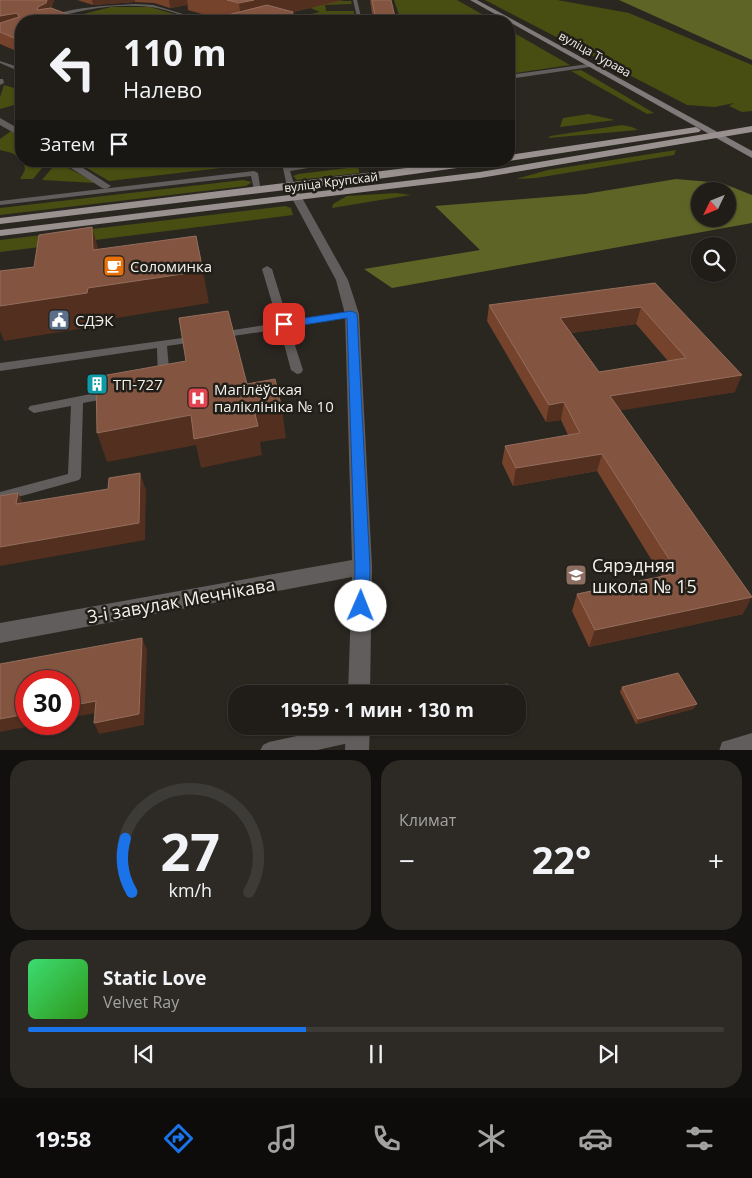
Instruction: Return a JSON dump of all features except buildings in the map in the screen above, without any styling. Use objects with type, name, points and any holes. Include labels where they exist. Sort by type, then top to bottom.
[{"type":"main road","name":"вуліца Турава","points":[[473,0],[499,15]]},
{"type":"main road","name":"вуліца Турава","points":[[515,24],[752,155]]},
{"type":"main road","points":[[515,157],[752,119]]},
{"type":"main road","name":"вуліца Крупскай","points":[[0,221],[258,190],[294,192],[480,176],[752,130]]},
{"type":"main road","name":"вуліца Крупскай","points":[[0,233],[294,192],[449,167]]},
{"type":"street","points":[[0,121],[15,130]]},
{"type":"street","points":[[75,167],[106,186]]},
{"type":"street","points":[[294,192],[342,280],[352,314],[362,568],[359,685]]},
{"type":"street","name":"3-і завулак Мечнікава","points":[[0,632],[362,568]]},
{"type":"street","points":[[731,750],[752,745]]},
{"type":"lane","points":[[355,0],[359,15]]},
{"type":"lane","points":[[61,15],[92,8],[135,5],[153,6],[184,15]]},
{"type":"lane","points":[[2,62],[15,67]]},
{"type":"lane","points":[[515,76],[588,66]]},
{"type":"lane","points":[[294,192],[286,170],[297,167]]},
{"type":"lane","points":[[0,203],[254,173],[258,190]]},
{"type":"lane","points":[[267,268],[297,370]]},
{"type":"lane","points":[[0,367],[162,345],[352,314]]},
{"type":"lane","points":[[154,386],[164,384],[162,345]]},
{"type":"lane","points":[[34,409],[125,392]]},
{"type":"lane","points":[[0,497],[74,478],[77,401]]},
{"type":"lane","points":[[269,750],[358,736]]},
{"type":"green space","points":[[394,0],[457,0],[483,15],[399,15]]},
{"type":"green space","points":[[485,0],[557,0],[629,13],[752,65],[752,111],[742,112],[729,106],[734,103],[715,107],[687,105]]},
{"type":"green space","points":[[619,0],[752,0],[752,60]]},
{"type":"green space","points":[[315,1],[351,1],[352,4],[325,5],[326,11],[354,11],[354,15],[306,15],[320,12],[303,5]]},
{"type":"green space","points":[[111,7],[150,7],[177,15],[80,15]]},
{"type":"green space","points":[[281,12],[297,15],[281,15]]},
{"type":"green space","points":[[515,33],[570,65],[515,73]]},
{"type":"green space","points":[[581,70],[654,113],[647,114],[571,71]]},
{"type":"green space","points":[[4,85],[15,88],[15,105],[0,109],[0,97]]},
{"type":"green space","points":[[588,114],[615,120],[560,127],[563,118]]},
{"type":"green space","points":[[622,125],[638,130],[548,138],[550,136]]},
{"type":"green space","points":[[11,131],[15,134],[15,155],[0,150],[0,139]]},
{"type":"green space","points":[[676,150],[674,155],[536,178],[516,179],[548,170]]},
{"type":"green space","points":[[25,167],[43,167],[33,179],[20,179]]},
{"type":"green space","points":[[53,167],[66,167],[96,183],[42,180]]},
{"type":"green space","points":[[85,167],[230,167],[109,181]]},
{"type":"green space","points":[[356,167],[359,169],[359,173],[297,180],[293,176],[298,174]]},
{"type":"green space","points":[[676,179],[710,182],[691,182],[691,228],[724,228],[392,288],[364,269],[480,250],[435,206],[585,194]]},
{"type":"green space","points":[[243,180],[252,182],[246,186],[0,215],[0,208]]},
{"type":"green space","points":[[736,189],[752,195],[752,223],[736,226]]},
{"type":"green space","points":[[396,193],[411,195],[332,208],[333,204],[347,196]]},
{"type":"green space","points":[[285,206],[291,208],[293,215],[0,252],[0,240]]},
{"type":"place","name":"Соломинка","points":[[114,266]]},
{"type":"place","name":"СДЭК","points":[[59,320]]},
{"type":"place","name":"ТП-727","points":[[97,384]]},
{"type":"place","name":"Магілёўская паліклініка № 10","points":[[198,398]]},
{"type":"place","name":"Сярэдняя школа № 15","points":[[576,575]]},
{"type":"route","points":[[284,324],[352,314],[362,568],[361,606]]}]
